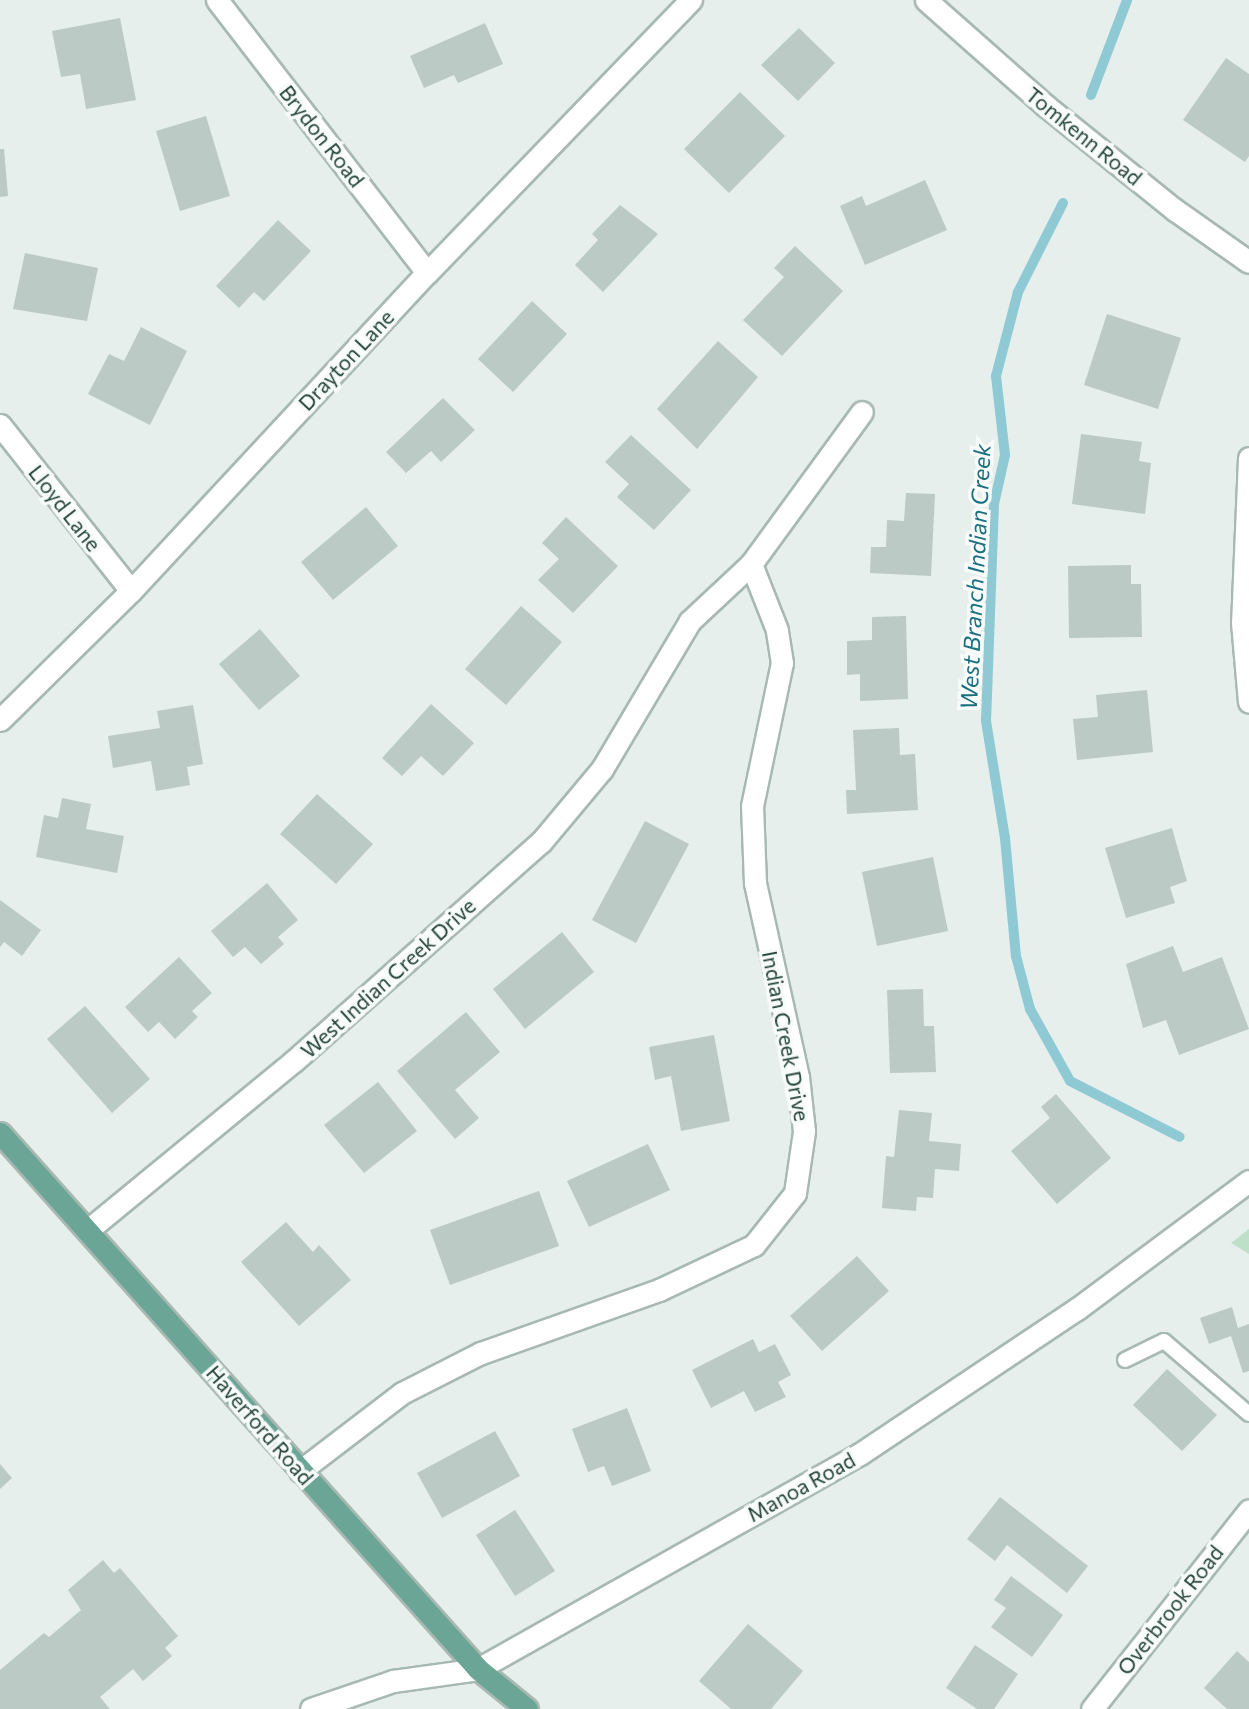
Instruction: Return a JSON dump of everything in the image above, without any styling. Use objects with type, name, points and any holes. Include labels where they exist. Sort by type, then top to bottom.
[{"type":"main road","name":"Haverford Road","points":[[2,1139],[89,1230],[478,1669],[527,1709]]},
{"type":"street","name":"Brydon Road","points":[[217,0],[427,273]]},
{"type":"street","name":"Drayton Lane","points":[[0,720],[131,591],[427,273],[691,0]]},
{"type":"street","name":"Tomkenn Road","points":[[926,0],[1056,115],[1175,210],[1249,262]]},
{"type":"street","points":[[751,564],[862,412]]},
{"type":"street","name":"Lloyd Lane","points":[[0,425],[131,591]]},
{"type":"street","points":[[1249,458],[1242,622],[1249,702]]},
{"type":"street","name":"West Indian Creek Drive","points":[[89,1230],[295,1061],[541,842],[601,769],[690,621],[751,564]]},
{"type":"street","name":"Indian Creek Drive","points":[[300,1471],[402,1394],[481,1353],[659,1290],[754,1245],[795,1193],[802,1161],[801,1104],[755,883],[752,806],[782,663],[777,630],[751,564]]},
{"type":"street","name":"Manoa Road","points":[[311,1709],[393,1681],[478,1669],[860,1454],[1077,1308],[1249,1181]]},
{"type":"street","name":"Overbrook Road","points":[[1092,1709],[1249,1510]]},
{"type":"lane","points":[[1125,1360],[1164,1341],[1249,1414]]},
{"type":"green space","points":[[1249,1229],[1249,1254],[1231,1243]]},
{"type":"building","points":[[120,18],[136,100],[86,109],[80,74],[61,77],[52,31]]},
{"type":"building","points":[[485,23],[503,64],[458,83],[454,75],[424,88],[410,56]]},
{"type":"building","points":[[799,28],[835,63],[798,101],[761,65]]},
{"type":"building","points":[[1226,58],[1249,74],[1249,156],[1245,162],[1183,120]]},
{"type":"building","points":[[740,92],[785,136],[729,193],[684,149]]},
{"type":"building","points":[[206,116],[230,196],[180,211],[156,131]]},
{"type":"building","points":[[0,149],[4,149],[8,196],[0,197]]},
{"type":"building","points":[[925,180],[947,230],[865,265],[840,206],[862,196],[866,206]]},
{"type":"building","points":[[620,205],[658,234],[603,292],[575,265],[598,240],[592,234]]},
{"type":"building","points":[[278,220],[311,251],[264,301],[254,292],[239,308],[216,286]]},
{"type":"building","points":[[795,246],[843,291],[782,356],[743,320],[784,277],[774,268]]},
{"type":"building","points":[[25,253],[98,268],[87,321],[13,309]]},
{"type":"building","points":[[532,301],[567,334],[513,392],[478,359]]},
{"type":"building","points":[[1107,314],[1181,338],[1158,409],[1084,385]]},
{"type":"building","points":[[141,327],[187,351],[150,425],[88,394],[109,354],[124,361]]},
{"type":"building","points":[[718,341],[758,377],[697,449],[657,409]]},
{"type":"building","points":[[443,398],[475,430],[441,462],[431,451],[406,473],[386,452]]},
{"type":"building","points":[[1081,434],[1142,442],[1139,461],[1151,463],[1145,514],[1072,504]]},
{"type":"building","points":[[631,435],[691,490],[654,530],[617,497],[629,484],[605,462]]},
{"type":"building","points":[[906,493],[935,494],[931,576],[870,573],[871,547],[886,547],[887,520],[904,521]]},
{"type":"building","points":[[366,507],[398,546],[333,600],[301,562]]},
{"type":"building","points":[[566,517],[618,566],[573,613],[538,580],[559,559],[542,543]]},
{"type":"building","points":[[1131,565],[1131,584],[1141,584],[1142,637],[1069,638],[1068,566]]},
{"type":"building","points":[[521,606],[562,642],[506,705],[465,669]]},
{"type":"building","points":[[906,616],[908,699],[860,701],[860,674],[847,675],[847,641],[872,640],[872,617]]},
{"type":"building","points":[[260,629],[300,676],[259,710],[219,664]]},
{"type":"building","points":[[1147,690],[1153,752],[1077,760],[1073,719],[1098,717],[1096,695]]},
{"type":"building","points":[[431,704],[474,743],[443,776],[421,756],[402,776],[382,758]]},
{"type":"building","points":[[193,705],[203,764],[187,767],[190,785],[156,791],[151,761],[113,768],[108,736],[160,728],[157,711]]},
{"type":"building","points":[[899,728],[900,755],[915,754],[918,810],[847,814],[846,790],[856,790],[853,730]]},
{"type":"building","points":[[317,794],[373,844],[336,884],[280,834]]},
{"type":"building","points":[[62,798],[91,804],[86,829],[124,836],[117,873],[36,857],[44,815],[58,818]]},
{"type":"building","points":[[645,821],[689,844],[636,943],[592,920]]},
{"type":"building","points":[[1172,828],[1187,881],[1170,887],[1175,903],[1126,918],[1105,848]]},
{"type":"building","points":[[933,857],[948,931],[877,946],[862,872]]},
{"type":"building","points":[[267,883],[298,920],[278,937],[284,944],[261,964],[245,947],[233,957],[211,931]]},
{"type":"building","points":[[0,900],[41,930],[22,956],[4,942],[0,947]]},
{"type":"building","points":[[562,932],[594,972],[525,1029],[493,989]]},
{"type":"building","points":[[1173,946],[1183,972],[1222,957],[1249,1029],[1179,1055],[1166,1020],[1143,1028],[1126,964]]},
{"type":"building","points":[[179,957],[212,993],[192,1011],[198,1017],[175,1039],[159,1022],[148,1032],[125,1007]]},
{"type":"building","points":[[923,989],[924,1026],[934,1026],[936,1072],[890,1073],[887,990]]},
{"type":"building","points":[[85,1006],[150,1079],[112,1113],[47,1039]]},
{"type":"building","points":[[466,1012],[500,1052],[455,1090],[479,1118],[455,1139],[397,1071]]},
{"type":"building","points":[[714,1035],[730,1121],[681,1131],[671,1076],[655,1080],[649,1047]]},
{"type":"building","points":[[378,1082],[417,1131],[364,1173],[324,1125]]},
{"type":"building","points":[[1056,1094],[1111,1158],[1057,1204],[1011,1151],[1050,1118],[1041,1107]]},
{"type":"building","points":[[899,1110],[932,1113],[929,1141],[961,1144],[959,1171],[935,1169],[933,1198],[917,1197],[916,1211],[882,1208],[886,1156],[894,1157]]},
{"type":"building","points":[[648,1144],[670,1190],[589,1227],[567,1181]]},
{"type":"building","points":[[539,1191],[559,1246],[450,1285],[430,1230]]},
{"type":"building","points":[[286,1222],[313,1252],[319,1245],[351,1280],[299,1326],[241,1262]]},
{"type":"building","points":[[857,1256],[889,1291],[822,1351],[790,1316]]},
{"type":"building","points":[[1232,1307],[1238,1328],[1249,1324],[1249,1371],[1243,1373],[1231,1336],[1209,1344],[1200,1318]]},
{"type":"building","points":[[753,1339],[759,1352],[775,1344],[791,1375],[778,1382],[786,1397],[755,1412],[744,1391],[711,1408],[692,1370]]},
{"type":"building","points":[[1167,1369],[1217,1415],[1182,1451],[1133,1405]]},
{"type":"building","points":[[627,1408],[651,1471],[612,1486],[604,1466],[588,1472],[572,1429]]},
{"type":"building","points":[[495,1431],[520,1476],[442,1518],[417,1473]]},
{"type":"building","points":[[0,1464],[12,1478],[0,1489]]},
{"type":"building","points":[[1000,1497],[1088,1566],[1067,1593],[1007,1545],[995,1561],[967,1539]]},
{"type":"building","points":[[515,1510],[555,1571],[515,1596],[476,1535]]},
{"type":"building","points":[[103,1560],[114,1573],[120,1568],[178,1636],[165,1648],[172,1656],[143,1681],[133,1669],[100,1697],[110,1709],[0,1709],[0,1670],[44,1633],[49,1637],[81,1610],[68,1590]]},
{"type":"building","points":[[1011,1576],[1063,1615],[1032,1657],[991,1627],[1006,1608],[994,1600]]},
{"type":"building","points":[[748,1624],[803,1671],[771,1709],[731,1709],[699,1681]]},
{"type":"building","points":[[975,1645],[1018,1674],[994,1709],[977,1709],[946,1688]]},
{"type":"building","points":[[1237,1651],[1249,1662],[1249,1709],[1227,1709],[1204,1688]]},
{"type":"waterway","name":"West Branch Indian Creek","points":[[1091,95],[1127,0]]},
{"type":"waterway","name":"West Branch Indian Creek","points":[[1063,203],[1018,292],[996,376],[1005,455],[994,504],[986,721],[1005,838],[1016,956],[1030,1009],[1070,1081],[1180,1137]]}]
